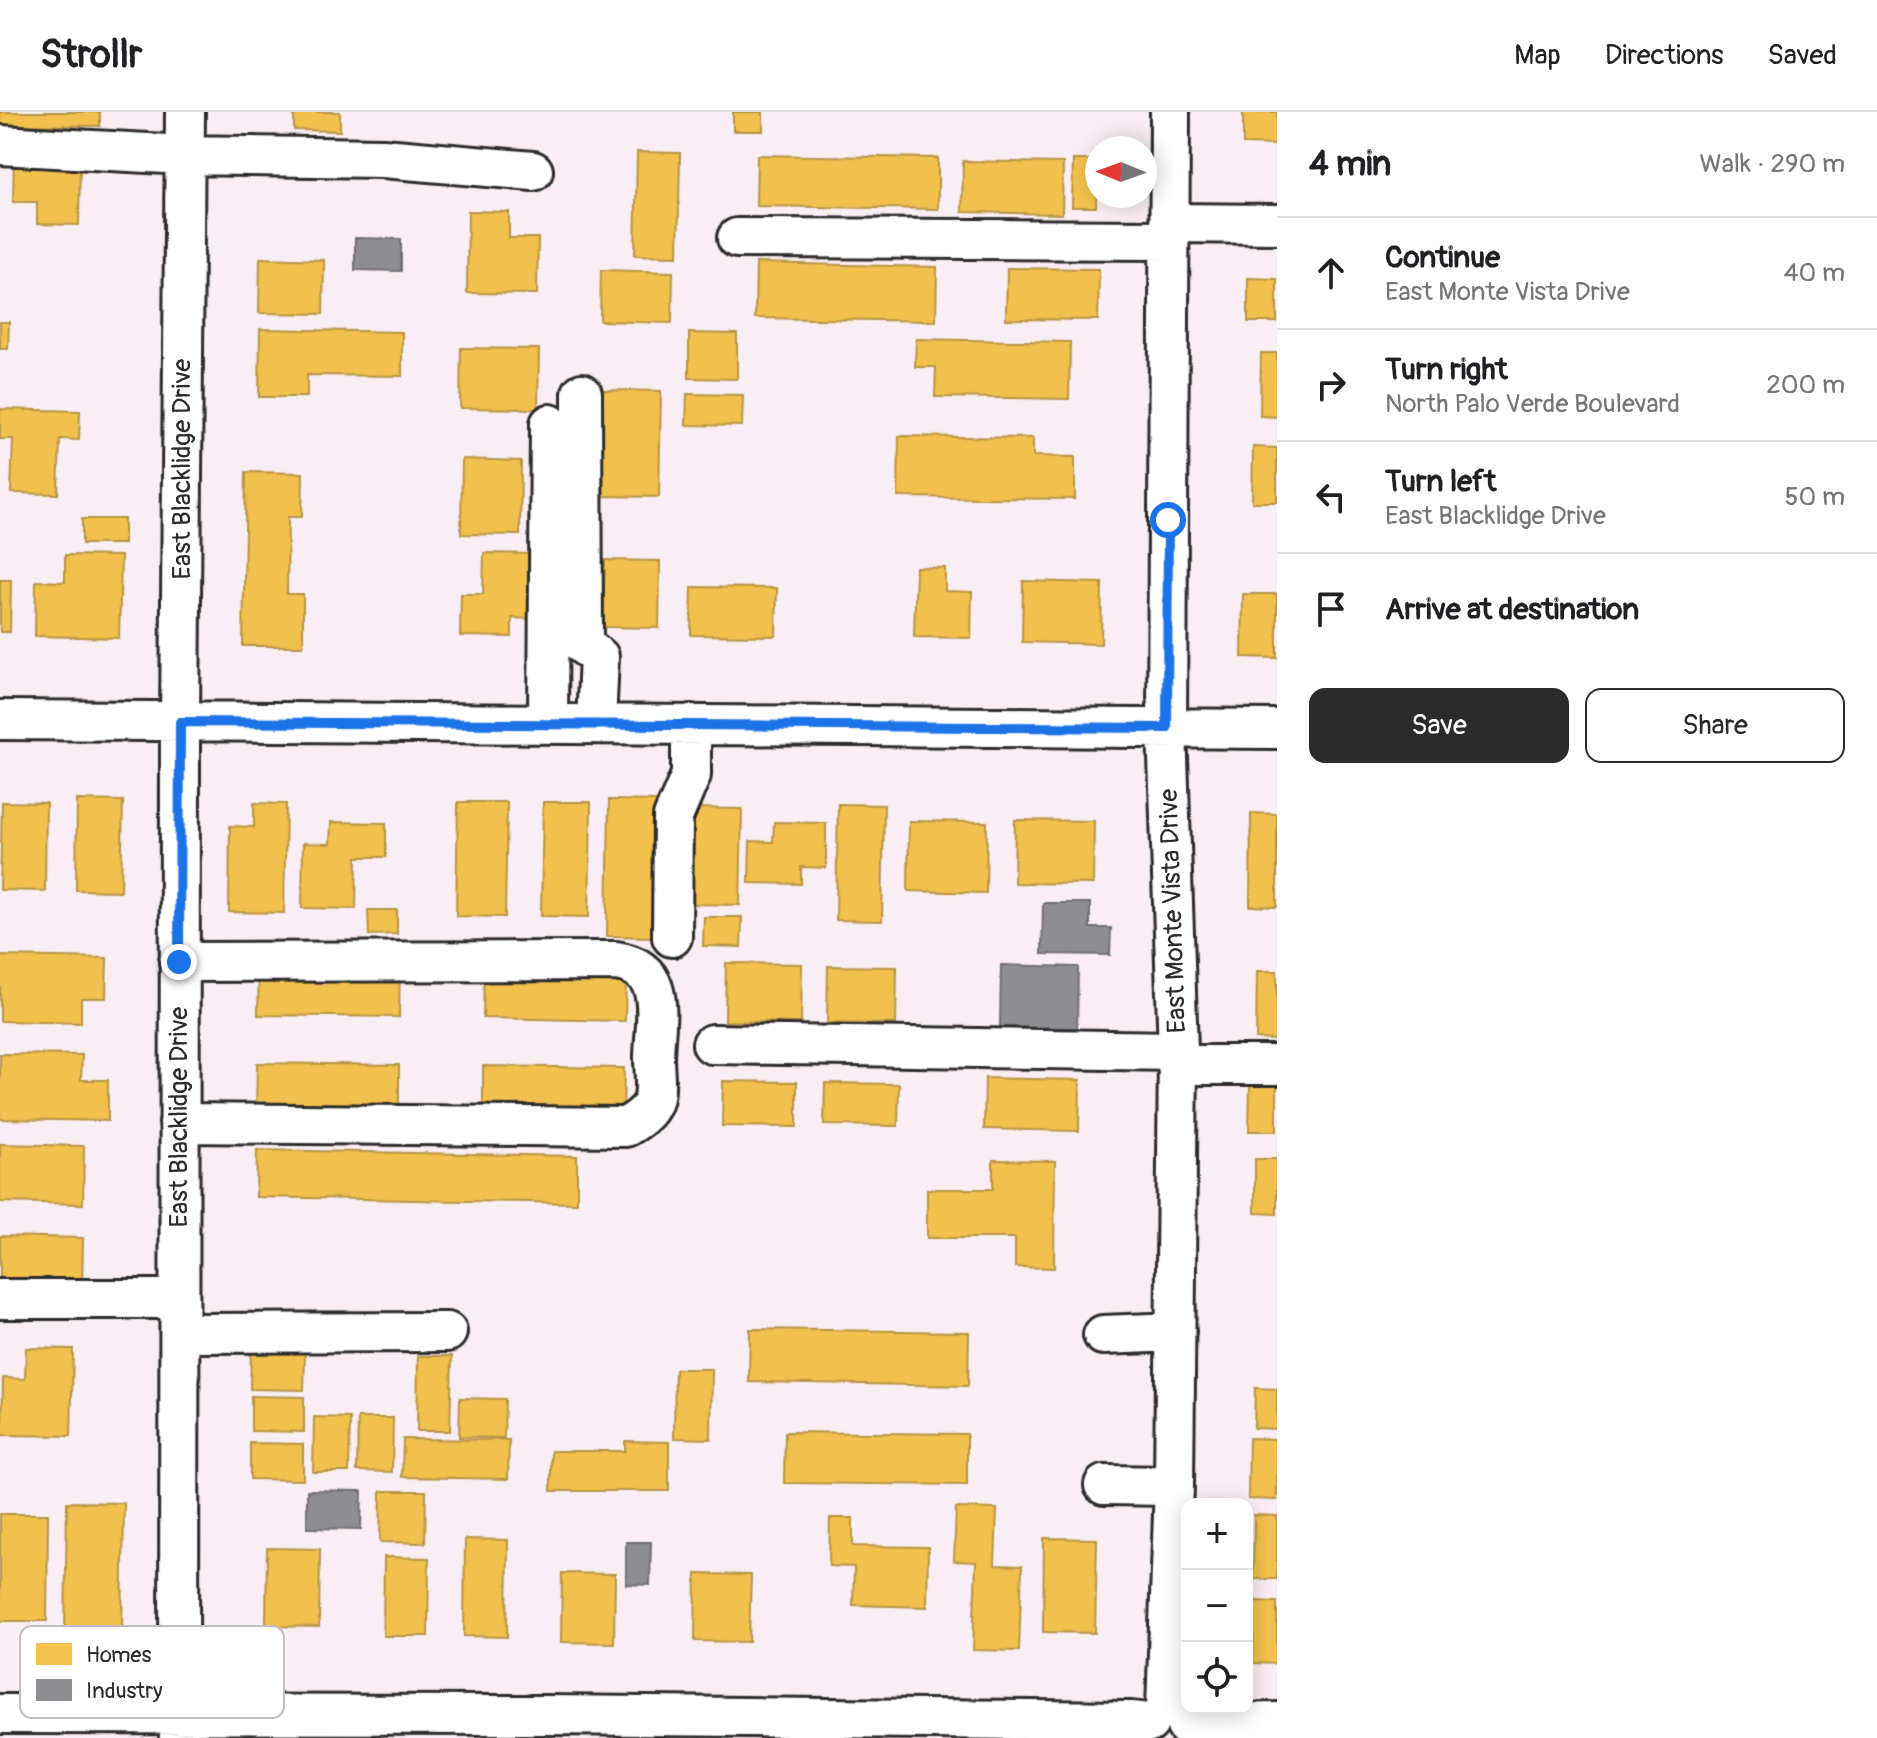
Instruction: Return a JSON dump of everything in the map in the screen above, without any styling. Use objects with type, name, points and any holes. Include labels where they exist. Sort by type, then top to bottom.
[{"type":"street","name":"East Blacklidge Drive","points":[[179,1626],[179,962],[185,112]]},
{"type":"street","name":"East Monte Vista Drive","points":[[1167,1727],[1174,1486],[1178,1058],[1167,728],[1170,112]]},
{"type":"street","points":[[0,145],[185,155],[383,158],[533,171]]},
{"type":"street","points":[[737,238],[1170,232],[1277,224]]},
{"type":"street","points":[[582,393],[583,645],[599,657],[596,723]]},
{"type":"street","points":[[548,723],[550,424]]},
{"type":"street","points":[[0,720],[1277,729]]},
{"type":"street","points":[[672,937],[673,817],[691,775],[691,724]]},
{"type":"street","points":[[179,962],[616,961],[634,964],[648,975],[656,992],[653,1102],[641,1118],[626,1127],[179,1123]]},
{"type":"street","points":[[712,1044],[1178,1058],[1277,1065]]},
{"type":"street","points":[[0,1299],[180,1316],[447,1332]]},
{"type":"street","points":[[1103,1335],[1176,1332]]},
{"type":"street","points":[[1104,1485],[1174,1486]]},
{"type":"street","points":[[0,1714],[20,1715]]},
{"type":"street","points":[[60,1718],[179,1726],[1131,1721],[1167,1727],[1277,1722]]},
{"type":"building: Homes","points":[[0,112],[100,112],[100,126],[0,125]]},
{"type":"building: Homes","points":[[294,112],[340,112],[340,131],[294,130]]},
{"type":"building: Homes","points":[[733,112],[763,112],[763,131],[733,131]]},
{"type":"building: Homes","points":[[1243,112],[1277,112],[1277,145],[1243,144]]},
{"type":"building: Homes","points":[[637,152],[680,153],[678,256],[635,255]]},
{"type":"building: Homes","points":[[757,155],[938,158],[938,209],[756,206]]},
{"type":"building: Homes","points":[[14,157],[80,158],[79,225],[37,224],[37,202],[13,202]]},
{"type":"building: Homes","points":[[1073,160],[1085,160],[1085,207],[1072,207]]},
{"type":"building: Homes","points":[[963,161],[1063,163],[1062,214],[962,212]]},
{"type":"building: Homes","points":[[468,211],[509,212],[509,238],[538,238],[537,294],[467,293]]},
{"type":"building: Homes","points":[[260,258],[324,260],[323,314],[259,313]]},
{"type":"building: Homes","points":[[756,263],[937,267],[936,321],[755,318]]},
{"type":"building: Homes","points":[[1007,268],[1099,269],[1098,320],[1006,319]]},
{"type":"building: Homes","points":[[601,270],[673,272],[672,323],[600,321]]},
{"type":"building: Homes","points":[[1248,278],[1277,279],[1277,322],[1248,322]]},
{"type":"building: Homes","points":[[0,322],[9,322],[8,349],[0,349]]},
{"type":"building: Homes","points":[[260,329],[402,332],[402,376],[307,375],[307,397],[259,397]]},
{"type":"building: Homes","points":[[689,333],[737,334],[737,379],[689,378]]},
{"type":"building: Homes","points":[[916,339],[1070,342],[1069,399],[935,397],[936,367],[915,367]]},
{"type":"building: Homes","points":[[461,348],[539,349],[538,409],[460,408]]},
{"type":"building: Homes","points":[[1261,353],[1277,353],[1277,417],[1260,416]]},
{"type":"building: Homes","points":[[602,390],[661,391],[659,497],[600,496]]},
{"type":"building: Homes","points":[[687,394],[743,395],[742,426],[686,425]]},
{"type":"building: Homes","points":[[0,409],[80,411],[79,440],[60,439],[58,494],[11,493],[13,439],[0,439]]},
{"type":"building: Homes","points":[[899,436],[1033,438],[1033,456],[1075,457],[1075,499],[898,497]]},
{"type":"building: Homes","points":[[1253,447],[1277,448],[1277,502],[1252,502]]},
{"type":"building: Homes","points":[[462,459],[521,461],[520,535],[461,534]]},
{"type":"building: Homes","points":[[246,472],[303,473],[302,517],[288,517],[287,594],[303,594],[303,646],[243,646]]},
{"type":"building: Homes","points":[[82,519],[124,519],[124,544],[82,544]]},
{"type":"building: Homes","points":[[484,553],[535,554],[534,619],[512,618],[512,637],[460,636],[461,594],[483,594]]},
{"type":"building: Homes","points":[[65,555],[121,556],[119,638],[35,636],[36,581],[65,582]]},
{"type":"building: Homes","points":[[605,560],[660,561],[659,628],[603,627]]},
{"type":"building: Homes","points":[[916,567],[945,568],[945,591],[972,592],[971,638],[914,637]]},
{"type":"building: Homes","points":[[0,580],[11,580],[10,632],[0,632]]},
{"type":"building: Homes","points":[[1023,581],[1102,583],[1101,644],[1022,642]]},
{"type":"building: Homes","points":[[692,587],[777,588],[776,636],[691,635]]},
{"type":"building: Homes","points":[[1243,594],[1277,594],[1277,658],[1242,657]]},
{"type":"building: Homes","points":[[77,800],[123,801],[121,891],[76,890]]},
{"type":"building: Homes","points":[[609,800],[656,801],[654,937],[607,936]]},
{"type":"building: Homes","points":[[2,802],[46,803],[45,891],[0,890]]},
{"type":"building: Homes","points":[[458,802],[507,802],[505,917],[456,916]]},
{"type":"building: Homes","points":[[543,802],[591,802],[589,917],[541,916]]},
{"type":"building: Homes","points":[[254,803],[286,804],[284,913],[229,912],[230,826],[254,827]]},
{"type":"building: Homes","points":[[838,804],[884,805],[882,921],[836,920]]},
{"type":"building: Homes","points":[[690,808],[742,809],[740,905],[688,904]]},
{"type":"building: Homes","points":[[1251,813],[1277,814],[1277,907],[1250,906]]},
{"type":"building: Homes","points":[[1015,820],[1094,821],[1093,884],[1014,883]]},
{"type":"building: Homes","points":[[909,821],[987,822],[986,893],[908,891]]},
{"type":"building: Homes","points":[[331,822],[386,823],[386,857],[357,857],[356,909],[302,908],[303,843],[330,844]]},
{"type":"building: Homes","points":[[774,822],[826,823],[826,868],[801,867],[801,884],[749,883],[750,841],[773,842]]},
{"type":"building: Homes","points":[[368,910],[397,910],[397,934],[369,935]]},
{"type":"building: Homes","points":[[704,917],[742,917],[741,947],[703,946]]},
{"type":"building: Homes","points":[[0,956],[107,958],[106,998],[81,998],[81,1023],[0,1021]]},
{"type":"building: Homes","points":[[726,963],[802,964],[801,1023],[725,1021]]},
{"type":"building: Homes","points":[[259,964],[400,966],[399,1017],[258,1015]]},
{"type":"building: Homes","points":[[484,965],[626,967],[625,1021],[483,1018]]},
{"type":"building: Homes","points":[[828,966],[897,967],[896,1024],[827,1023]]},
{"type":"building: Homes","points":[[1257,971],[1277,971],[1277,1040],[1256,1039]]},
{"type":"building: Homes","points":[[0,1054],[82,1055],[81,1080],[108,1080],[108,1121],[0,1119]]},
{"type":"building: Homes","points":[[257,1063],[399,1065],[399,1116],[256,1114]]},
{"type":"building: Homes","points":[[483,1066],[624,1068],[623,1119],[483,1117]]},
{"type":"building: Homes","points":[[985,1078],[1080,1080],[1079,1131],[984,1129]]},
{"type":"building: Homes","points":[[723,1081],[797,1082],[797,1127],[722,1126]]},
{"type":"building: Homes","points":[[825,1083],[899,1084],[898,1126],[824,1125]]},
{"type":"building: Homes","points":[[1250,1085],[1277,1086],[1277,1131],[1249,1131]]},
{"type":"building: Homes","points":[[0,1144],[84,1146],[83,1204],[0,1202]]},
{"type":"building: Homes","points":[[257,1150],[577,1156],[577,1203],[256,1197]]},
{"type":"building: Homes","points":[[1255,1159],[1277,1159],[1277,1214],[1255,1213]]},
{"type":"building: Homes","points":[[993,1160],[1055,1161],[1054,1268],[1015,1267],[1015,1238],[927,1238],[927,1189],[993,1189]]},
{"type":"building: Homes","points":[[0,1236],[83,1238],[82,1290],[0,1288]]},
{"type":"building: Homes","points":[[750,1329],[969,1332],[968,1386],[749,1382]]},
{"type":"building: Homes","points":[[26,1348],[73,1349],[71,1436],[2,1435],[3,1378],[25,1379]]},
{"type":"building: Homes","points":[[251,1352],[305,1353],[304,1390],[250,1389]]},
{"type":"building: Homes","points":[[418,1356],[452,1356],[450,1431],[417,1431]]},
{"type":"building: Homes","points":[[675,1369],[712,1369],[711,1439],[674,1438]]},
{"type":"building: Homes","points":[[1255,1388],[1277,1389],[1277,1429],[1254,1428]]},
{"type":"building: Homes","points":[[251,1396],[304,1397],[304,1432],[251,1431]]},
{"type":"building: Homes","points":[[460,1398],[505,1399],[504,1438],[459,1437]]},
{"type":"building: Homes","points":[[314,1417],[350,1418],[349,1472],[313,1472]]},
{"type":"building: Homes","points":[[358,1418],[393,1418],[392,1472],[357,1471]]},
{"type":"building: Homes","points":[[785,1432],[967,1434],[967,1485],[784,1483]]},
{"type":"building: Homes","points":[[1249,1438],[1277,1439],[1277,1500],[1248,1498]]},
{"type":"building: Homes","points":[[403,1439],[509,1440],[508,1479],[402,1477]]},
{"type":"building: Homes","points":[[625,1441],[669,1442],[669,1491],[551,1491],[551,1451],[625,1451]]},
{"type":"building: Homes","points":[[250,1443],[303,1444],[303,1480],[250,1479]]},
{"type":"building: Homes","points":[[381,1491],[426,1491],[425,1543],[380,1542]]},
{"type":"building: Homes","points":[[67,1502],[124,1503],[122,1626],[65,1626]]},
{"type":"building: Homes","points":[[956,1508],[997,1509],[995,1565],[1022,1566],[1019,1651],[973,1650],[976,1562],[954,1561]]},
{"type":"building: Homes","points":[[0,1514],[48,1514],[47,1621],[0,1621]]},
{"type":"building: Homes","points":[[1254,1515],[1277,1516],[1277,1579],[1253,1579]]},
{"type":"building: Homes","points":[[830,1518],[853,1518],[853,1546],[928,1547],[927,1607],[853,1605],[854,1567],[829,1566]]},
{"type":"building: Homes","points":[[1044,1538],[1097,1539],[1095,1633],[1043,1632]]},
{"type":"building: Homes","points":[[465,1539],[508,1540],[507,1637],[464,1636]]},
{"type":"building: Homes","points":[[267,1548],[320,1549],[319,1627],[266,1626]]},
{"type":"building: Homes","points":[[384,1557],[429,1558],[428,1636],[383,1636]]},
{"type":"building: Homes","points":[[562,1573],[615,1574],[614,1643],[561,1642]]},
{"type":"building: Homes","points":[[696,1574],[751,1575],[749,1642],[695,1641]]},
{"type":"building: Homes","points":[[1254,1601],[1277,1602],[1277,1664],[1253,1663]]},
{"type":"building: Industry","points":[[355,238],[401,239],[401,271],[355,270]]},
{"type":"building: Industry","points":[[1043,903],[1090,903],[1090,928],[1111,928],[1110,955],[1042,954]]},
{"type":"building: Industry","points":[[1001,965],[1078,967],[1077,1028],[1000,1027]]},
{"type":"building: Industry","points":[[307,1490],[362,1491],[361,1529],[307,1528]]},
{"type":"building: Industry","points":[[626,1542],[651,1542],[650,1585],[626,1584]]},
{"type":"route","points":[[179,962],[180,722],[1167,728],[1168,520]]}]
